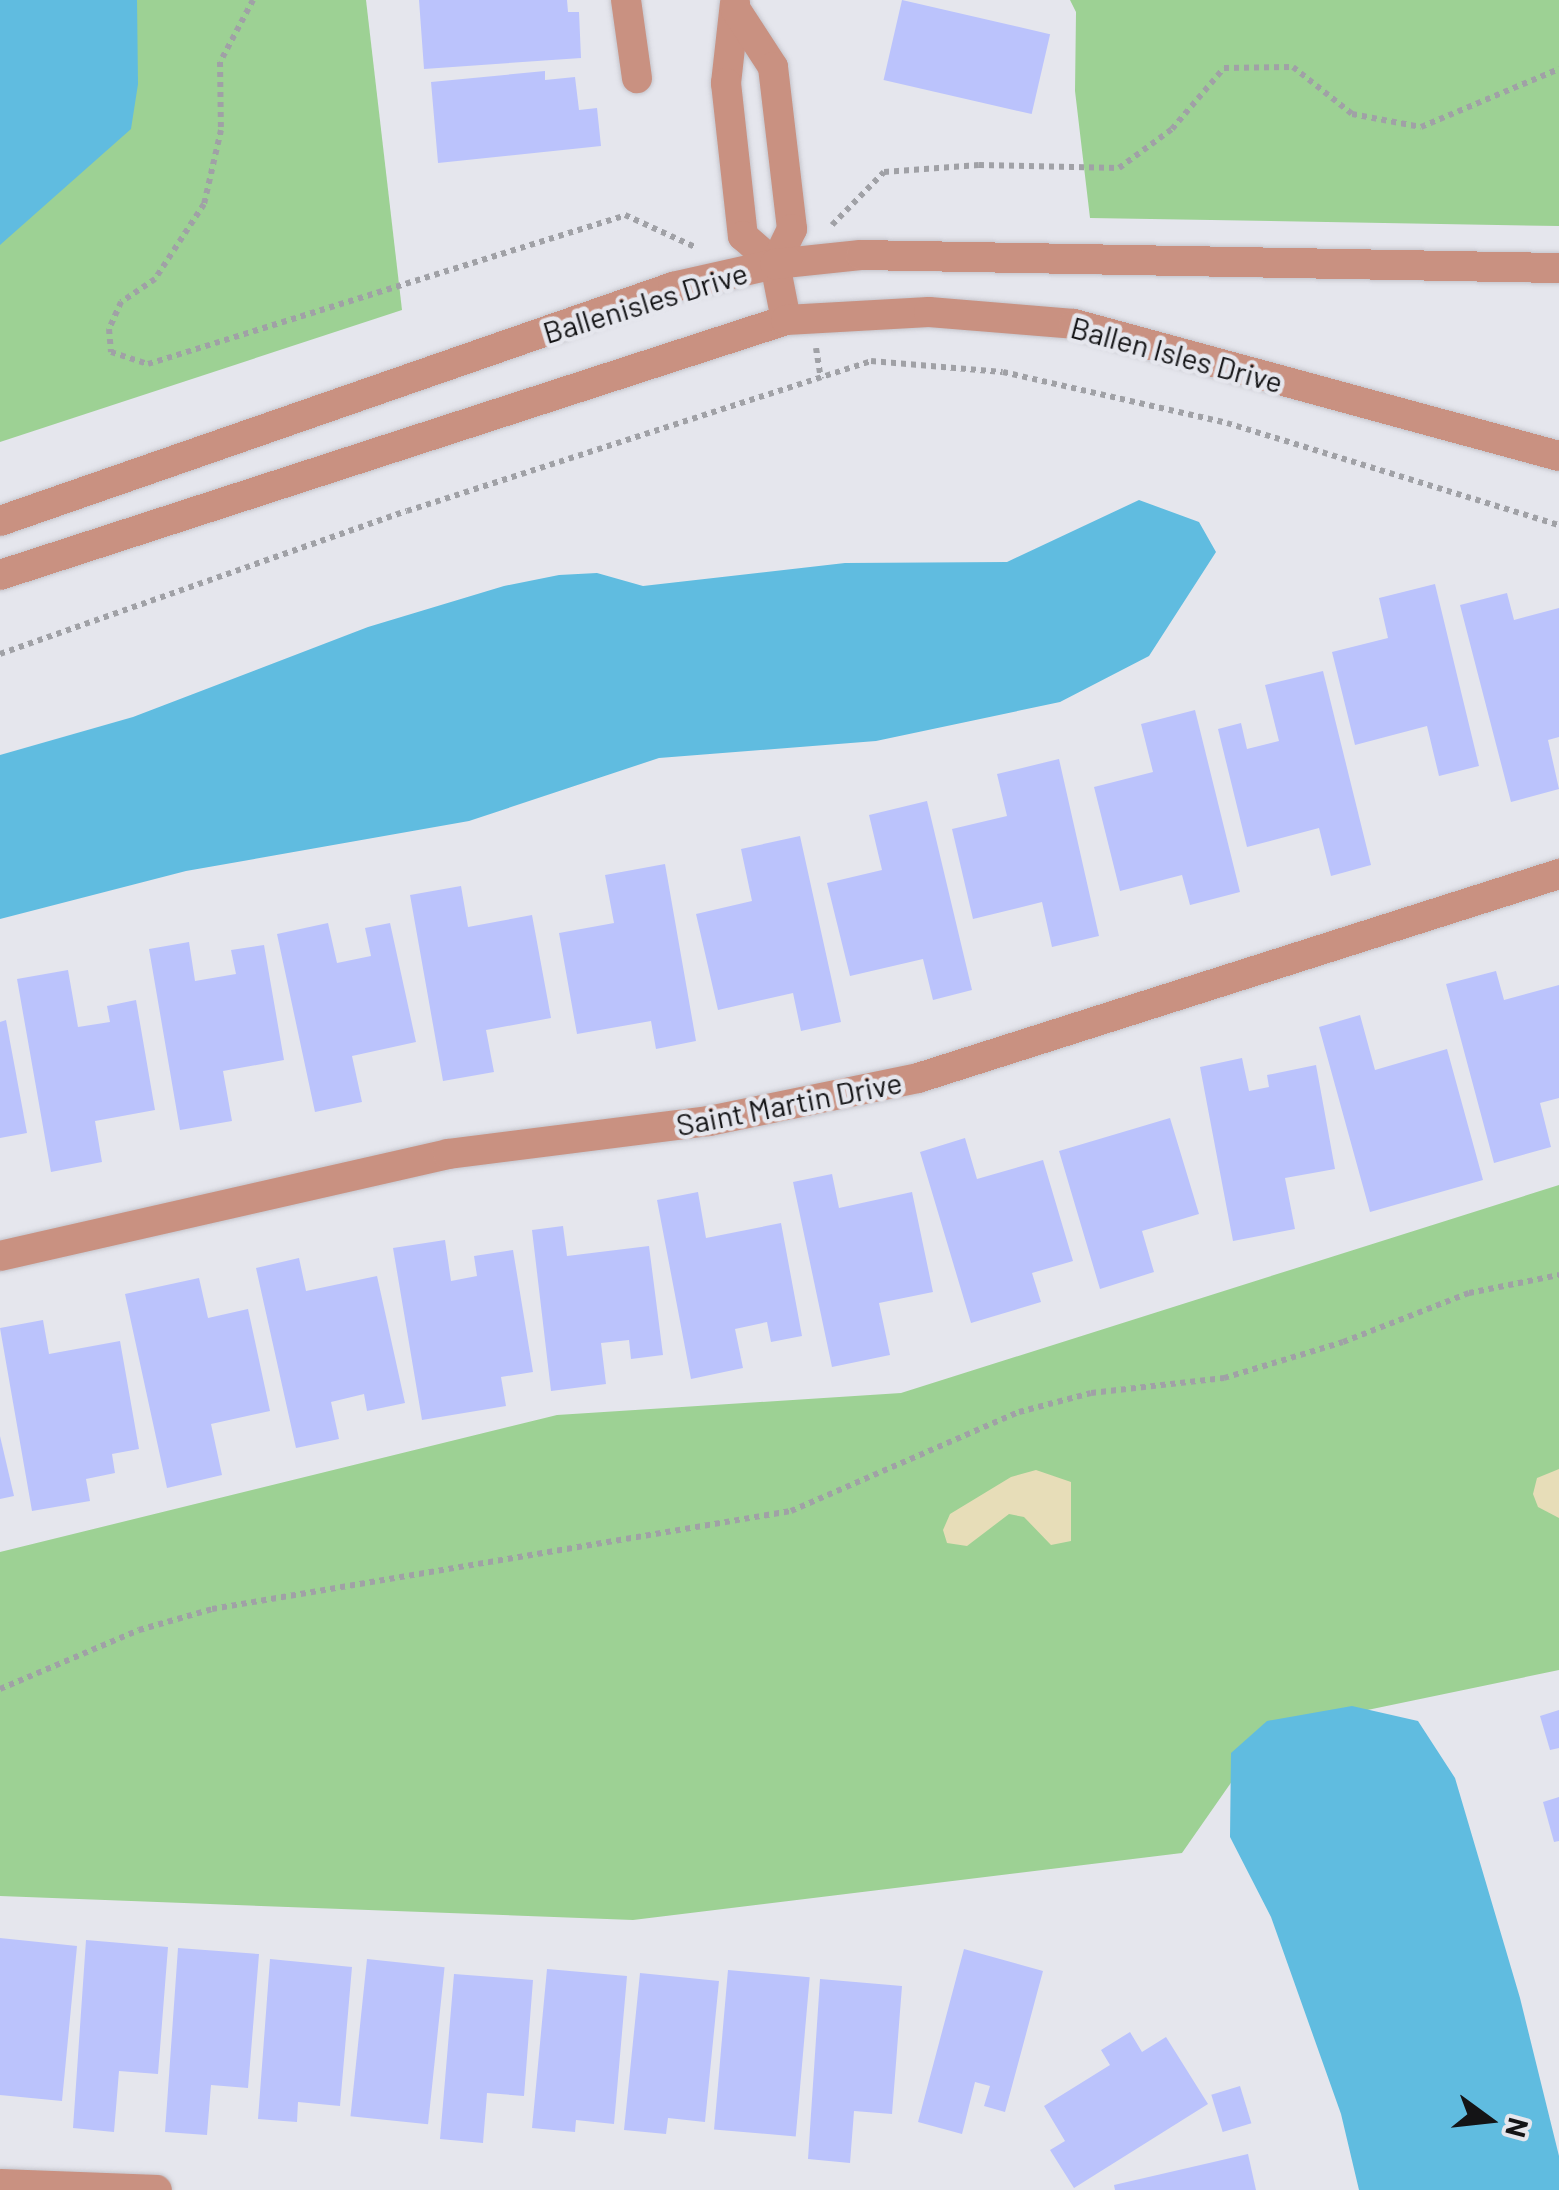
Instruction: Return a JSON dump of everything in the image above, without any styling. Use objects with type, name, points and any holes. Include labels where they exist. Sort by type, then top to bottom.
[{"type":"street","points":[[626,0],[637,78]]},
{"type":"street","points":[[736,5],[726,84],[743,236],[776,264]]},
{"type":"street","points":[[736,5],[773,67],[792,229],[776,264],[786,320]]},
{"type":"street","name":"Ballenisles Drive","points":[[0,521],[674,287],[776,264],[861,255],[1559,268]]},
{"type":"street","name":"Ballen Isles Drive","points":[[786,320],[929,312],[1074,324],[1559,456]]},
{"type":"street","name":"Ballenisles Drive","points":[[0,575],[786,320]]},
{"type":"street","name":"Saint Martin Drive","points":[[0,1256],[448,1154],[709,1121],[918,1078],[1559,874]]},
{"type":"street","points":[[0,2184],[157,2190]]},
{"type":"path","points":[[814,337],[820,379]]},
{"type":"path","points":[[0,654],[407,511],[871,361],[1002,372],[1227,422],[1559,525]]},
{"type":"path","points":[[0,1689],[139,1630],[212,1609],[791,1511],[1019,1412],[1091,1393],[1224,1378],[1344,1342],[1469,1293],[1559,1275]]},
{"type":"green space","points":[[0,0],[366,0],[402,310],[0,442]]},
{"type":"green space","points":[[1070,0],[1559,0],[1559,226],[1090,218],[1075,91],[1076,12]]},
{"type":"green space","points":[[1559,1185],[1559,1670],[1267,1731],[1182,1853],[633,1920],[0,1896],[0,1552],[557,1415],[901,1393]]},
{"type":"sand","points":[[1559,1469],[1559,1518],[1538,1507],[1533,1494],[1537,1478]]},
{"type":"sand","points":[[1036,1470],[1071,1482],[1071,1541],[1051,1545],[1024,1517],[1009,1514],[967,1546],[947,1543],[943,1530],[950,1514],[1011,1477]]},
{"type":"water","points":[[0,0],[137,0],[138,84],[131,129],[0,245]]},
{"type":"water","points":[[1139,500],[1199,522],[1216,552],[1149,656],[1060,702],[876,741],[659,758],[469,821],[186,871],[0,919],[0,755],[133,717],[368,627],[504,586],[559,575],[597,573],[643,586],[845,563],[1007,562]]},
{"type":"water","points":[[1352,1706],[1418,1721],[1455,1778],[1520,1998],[1559,2156],[1559,2190],[1359,2190],[1341,2114],[1271,1917],[1230,1837],[1231,1753],[1267,1721]]},
{"type":"building","points":[[419,0],[567,0],[568,12],[579,12],[581,58],[424,69]]},
{"type":"building","points":[[902,0],[1050,34],[1032,114],[884,80]]},
{"type":"building","points":[[545,71],[545,80],[575,77],[579,110],[597,108],[601,146],[438,163],[431,82]]},
{"type":"building","points":[[1435,584],[1479,766],[1439,776],[1427,726],[1355,745],[1332,652],[1388,638],[1379,598]]},
{"type":"building","points":[[1507,593],[1514,620],[1559,608],[1559,737],[1548,740],[1559,789],[1511,802],[1460,605]]},
{"type":"building","points":[[1323,671],[1371,865],[1331,876],[1319,828],[1247,847],[1218,729],[1241,723],[1247,749],[1279,741],[1265,685]]},
{"type":"building","points":[[1195,710],[1240,892],[1190,905],[1182,875],[1120,891],[1094,787],[1153,772],[1141,724]]},
{"type":"building","points":[[1059,759],[1099,936],[1052,947],[1042,902],[973,919],[952,829],[1007,816],[997,774]]},
{"type":"building","points":[[927,801],[972,990],[933,1000],[923,959],[850,976],[827,883],[882,870],[869,815]]},
{"type":"building","points":[[800,836],[841,1022],[801,1031],[793,993],[718,1010],[696,914],[752,901],[741,849]]},
{"type":"building","points":[[665,864],[696,1041],[656,1049],[651,1021],[577,1034],[559,933],[614,923],[605,875]]},
{"type":"building","points":[[461,886],[468,927],[532,915],[551,1018],[486,1030],[494,1072],[443,1081],[410,895]]},
{"type":"building","points":[[328,923],[337,963],[371,956],[365,928],[390,923],[416,1042],[352,1056],[362,1102],[315,1112],[277,934]]},
{"type":"building","points":[[189,942],[195,981],[236,974],[231,950],[264,945],[284,1060],[223,1071],[232,1121],[180,1130],[149,949]]},
{"type":"building","points":[[68,970],[78,1027],[110,1022],[107,1006],[136,1000],[155,1110],[95,1121],[102,1162],[51,1172],[17,979]]},
{"type":"building","points":[[1496,971],[1504,1000],[1559,985],[1559,1098],[1540,1103],[1551,1147],[1494,1163],[1446,984]]},
{"type":"building","points":[[1360,1015],[1375,1070],[1447,1049],[1483,1180],[1370,1212],[1319,1027]]},
{"type":"building","points":[[6,1020],[27,1133],[0,1138],[0,1022]]},
{"type":"building","points":[[1242,1058],[1249,1091],[1269,1087],[1267,1075],[1316,1065],[1335,1169],[1285,1178],[1295,1229],[1233,1241],[1200,1067]]},
{"type":"building","points":[[1170,1118],[1199,1214],[1142,1231],[1154,1272],[1100,1289],[1059,1151]]},
{"type":"building","points":[[965,1138],[977,1179],[1043,1160],[1073,1261],[1032,1273],[1041,1302],[971,1323],[920,1152]]},
{"type":"building","points":[[832,1174],[839,1208],[912,1192],[933,1292],[879,1303],[890,1355],[832,1367],[793,1182]]},
{"type":"building","points":[[698,1192],[706,1238],[781,1223],[802,1336],[771,1342],[767,1322],[735,1329],[743,1368],[691,1379],[657,1200]]},
{"type":"building","points":[[563,1226],[567,1256],[649,1246],[663,1355],[631,1359],[629,1340],[601,1343],[606,1384],[551,1391],[532,1230]]},
{"type":"building","points":[[445,1240],[451,1281],[477,1276],[474,1256],[513,1250],[533,1372],[501,1377],[506,1406],[422,1420],[393,1248]]},
{"type":"building","points":[[299,1258],[306,1291],[377,1276],[405,1403],[367,1411],[364,1394],[331,1402],[339,1439],[296,1448],[256,1268]]},
{"type":"building","points":[[199,1278],[208,1318],[248,1309],[270,1411],[211,1424],[222,1475],[167,1488],[125,1294]]},
{"type":"building","points":[[43,1320],[49,1354],[120,1341],[139,1449],[112,1454],[115,1473],[86,1479],[90,1501],[32,1511],[0,1328]]},
{"type":"building","points":[[0,1436],[14,1496],[0,1499]]},
{"type":"building","points":[[1559,1710],[1559,1748],[1550,1750],[1540,1716]]},
{"type":"building","points":[[1559,1797],[1559,1841],[1554,1842],[1543,1802]]},
{"type":"building","points":[[0,1938],[77,1946],[62,2101],[0,2095]]},
{"type":"building","points":[[86,1940],[168,1947],[158,2074],[119,2071],[114,2132],[73,2128]]},
{"type":"building","points":[[178,1948],[259,1954],[248,2088],[211,2085],[207,2135],[165,2132]]},
{"type":"building","points":[[964,1949],[1043,1971],[1005,2112],[984,2106],[990,2086],[975,2082],[962,2134],[918,2122]]},
{"type":"building","points":[[270,1959],[352,1967],[340,2106],[298,2102],[297,2122],[258,2119]]},
{"type":"building","points":[[367,1959],[445,1967],[428,2124],[350,2116]]},
{"type":"building","points":[[547,1969],[627,1976],[614,2124],[576,2120],[575,2132],[532,2128]]},
{"type":"building","points":[[728,1970],[810,1977],[796,2137],[714,2129]]},
{"type":"building","points":[[640,1973],[719,1981],[705,2122],[668,2118],[666,2134],[624,2130]]},
{"type":"building","points":[[454,1974],[533,1980],[524,2096],[487,2093],[483,2143],[440,2139]]},
{"type":"building","points":[[820,1979],[902,1986],[892,2114],[854,2111],[850,2163],[808,2159]]},
{"type":"building","points":[[1130,2032],[1142,2052],[1166,2037],[1208,2104],[1074,2188],[1050,2150],[1065,2141],[1044,2106],[1110,2065],[1101,2050]]},
{"type":"building","points":[[1240,2086],[1251,2123],[1223,2132],[1211,2095]]},
{"type":"building","points":[[1248,2154],[1256,2190],[1115,2190],[1114,2185]]}]
